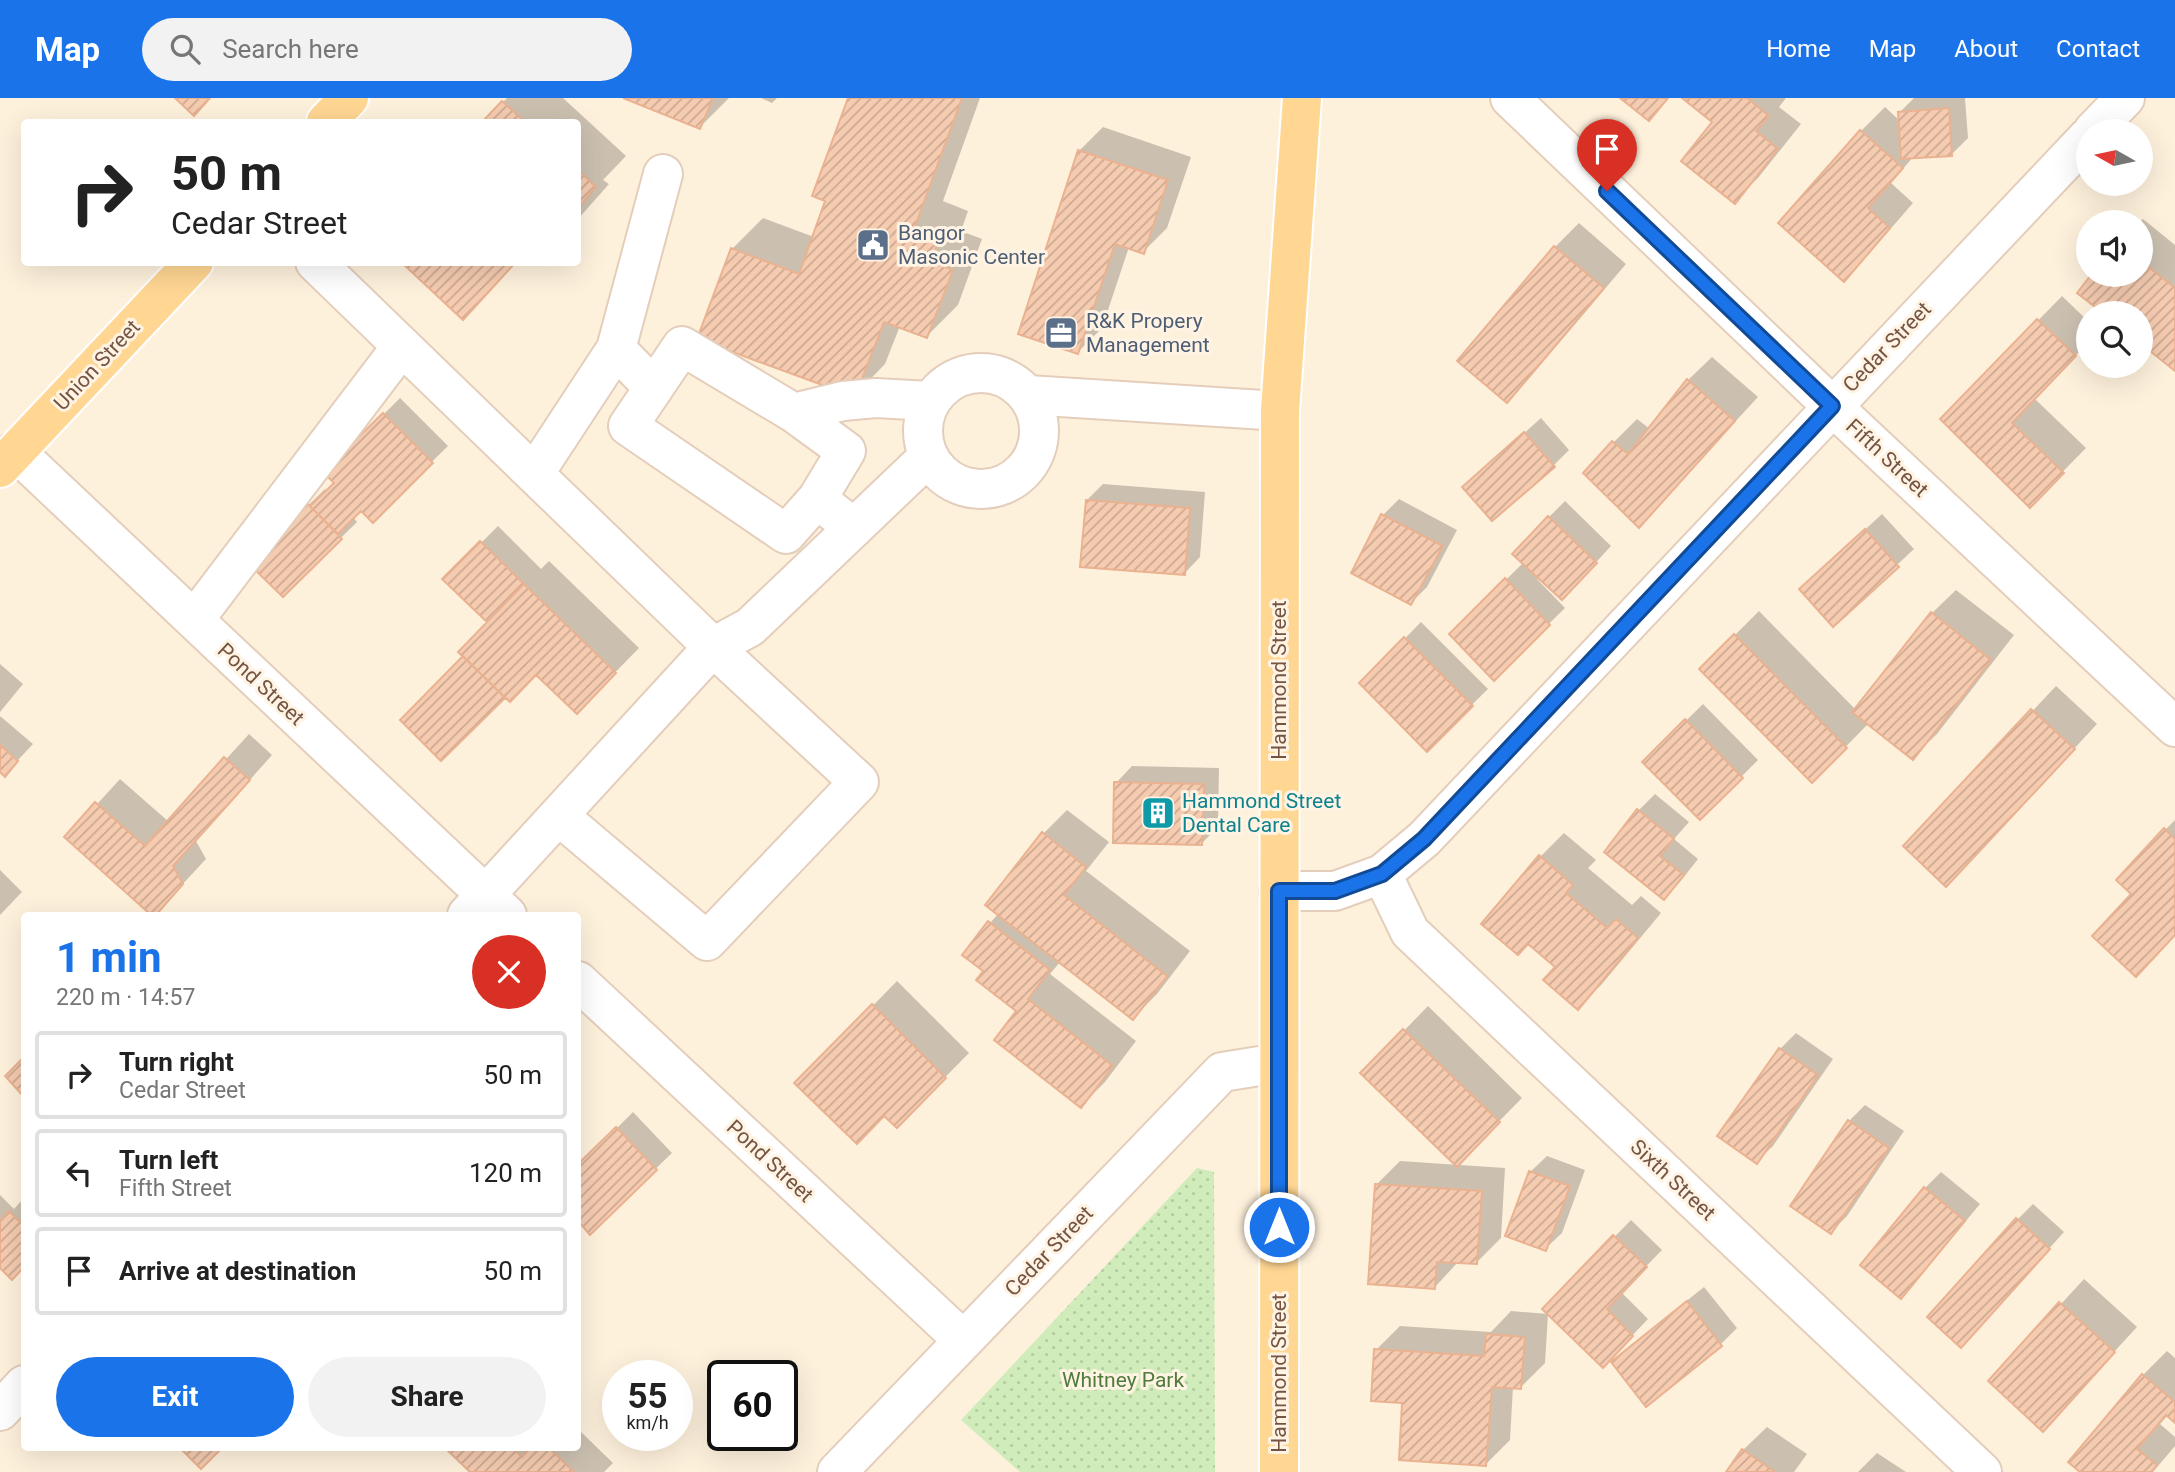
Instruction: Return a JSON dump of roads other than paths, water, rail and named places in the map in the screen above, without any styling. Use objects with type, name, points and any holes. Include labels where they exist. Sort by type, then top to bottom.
[{"type":"main road","points":[[329,119],[349,98]]},
{"type":"main road","name":"Hammond Street","points":[[1279,1472],[1280,411],[1302,98]]},
{"type":"main road","name":"Union Street","points":[[8,459],[190,266]]},
{"type":"street","name":"Fifth Street","points":[[1510,98],[1832,406],[2175,727]]},
{"type":"street","points":[[2105,119],[2125,98]]},
{"type":"street","name":"Cedar Street","points":[[1279,891],[1335,891],[1382,874],[1424,839],[2076,150]]},
{"type":"street","points":[[534,474],[616,349],[663,174]]},
{"type":"street","points":[[319,266],[713,647],[859,782],[707,941],[559,816]]},
{"type":"street","points":[[194,620],[402,346]]},
{"type":"street","points":[[682,346],[794,413],[846,451],[817,499],[786,534],[628,426],[654,387],[682,346]]},
{"type":"street","points":[[616,349],[654,387]]},
{"type":"street","points":[[978,372],[997,374],[1014,382],[1028,395],[1037,412],[1040,432],[1037,451],[1027,468],[1012,481],[994,489],[975,489],[956,484],[940,473],[928,457],[923,439],[923,419],[930,401],[942,386],[959,376],[978,372]]},
{"type":"street","points":[[1028,395],[1280,411]]},
{"type":"street","points":[[794,413],[843,401],[876,398],[930,401]]},
{"type":"street","points":[[487,909],[559,816],[713,647],[750,627],[928,457]]},
{"type":"street","name":"Pond Street","points":[[8,459],[194,620],[487,909]]},
{"type":"street","points":[[817,499],[854,528]]},
{"type":"street","name":"Sixth Street","points":[[1382,874],[1410,932],[1419,941],[1982,1472]]},
{"type":"street","name":"Pond Street","points":[[581,984],[964,1340]]},
{"type":"street","name":"Cedar Street","points":[[837,1472],[1222,1072],[1278,1063]]},
{"type":"street","points":[[0,1411],[21,1388]]},
{"type":"place","name":"Bangor Masonic Center","points":[[873,245]]},
{"type":"place","name":"R&K Propery Management","points":[[1061,333]]},
{"type":"place","name":"Hammond Street Dental Care","points":[[1158,813]]},
{"type":"park label","name":"Whitney Park","points":[[1123,1380]]}]
